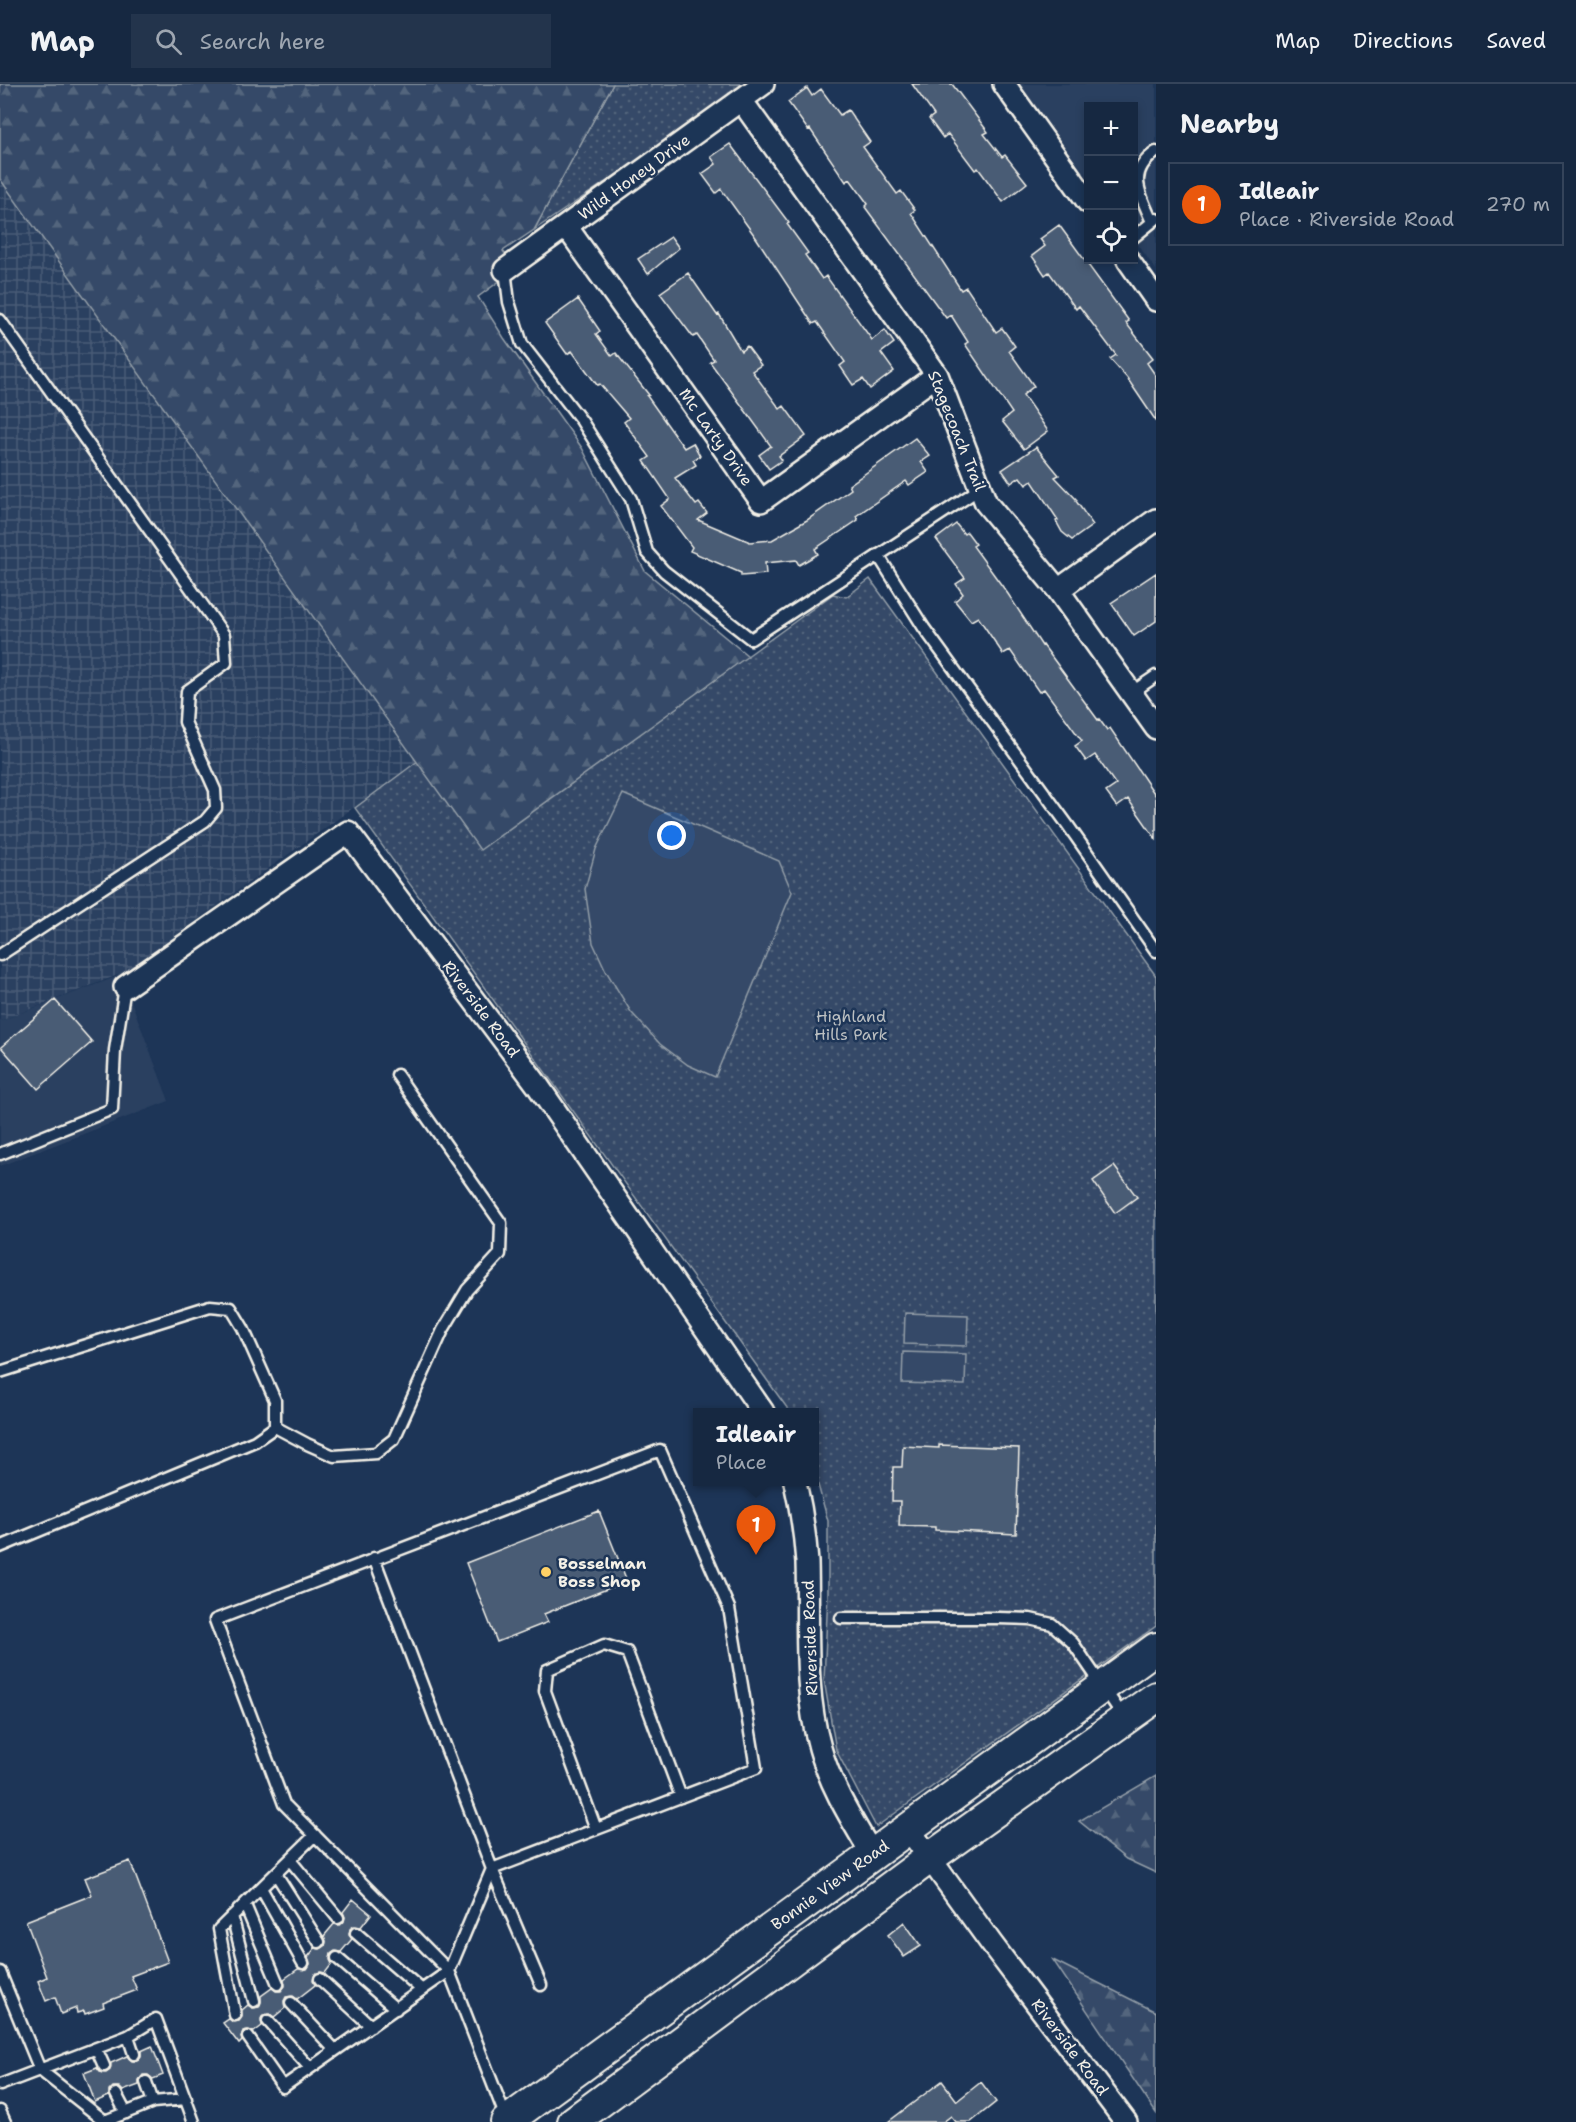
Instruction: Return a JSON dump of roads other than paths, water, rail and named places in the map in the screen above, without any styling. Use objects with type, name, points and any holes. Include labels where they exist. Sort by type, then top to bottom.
[{"type":"main road","name":"Bonnie View Road","points":[[506,2122],[1156,1648]]},
{"type":"main road","points":[[573,2122],[930,1857],[1156,1697]]},
{"type":"street","name":"Wild Honey Drive","points":[[505,270],[763,84]]},
{"type":"street","points":[[1004,84],[1084,195]]},
{"type":"street","name":"Stagecoach Trail","points":[[741,100],[937,375],[986,503],[1058,590],[1156,728]]},
{"type":"street","name":"Mc Larty Drive","points":[[567,226],[760,501],[937,375]]},
{"type":"street","points":[[1131,264],[1156,300]]},
{"type":"street","points":[[1058,590],[1156,520]]},
{"type":"street","name":"Riverside Road","points":[[125,987],[348,832],[538,1086],[760,1408]]},
{"type":"street","name":"Riverside Road","points":[[796,1486],[802,1514],[806,1561],[808,1667],[820,1748],[838,1798],[872,1854]]},
{"type":"street","name":"Riverside Road","points":[[908,1828],[991,1943],[1126,2122]]},
{"type":"lane","points":[[1138,234],[1154,220],[1138,191],[1137,176],[1145,159],[1156,152]]},
{"type":"lane","points":[[505,270],[509,302],[522,344],[581,420],[632,499],[647,552],[664,570],[751,639],[981,488]]},
{"type":"lane","points":[[0,320],[224,635],[226,663],[187,691],[185,722],[216,790],[216,808],[205,821],[0,955]]},
{"type":"lane","points":[[878,555],[924,628],[1067,824],[1156,951]]},
{"type":"lane","points":[[1131,693],[1156,676]]},
{"type":"lane","points":[[0,1154],[112,1110],[115,1050],[125,987]]},
{"type":"lane","points":[[275,1427],[334,1456],[376,1453],[394,1439],[443,1330],[467,1290],[500,1254],[501,1223],[397,1075]]},
{"type":"lane","points":[[0,1372],[210,1306],[231,1308],[243,1328],[274,1400],[275,1427]]},
{"type":"lane","points":[[0,1547],[255,1441],[275,1427]]},
{"type":"lane","points":[[248,2037],[283,2087],[449,1971],[492,1869],[756,1768],[729,1608],[660,1450],[215,1620],[284,1804],[449,1971],[506,2122]]},
{"type":"lane","points":[[374,1558],[492,1869],[541,1985]]},
{"type":"lane","points":[[841,1618],[998,1617],[1030,1619],[1052,1624],[1073,1643],[1125,1719]]},
{"type":"lane","points":[[596,1829],[545,1691],[548,1670],[604,1645],[627,1652],[681,1797]]},
{"type":"lane","points":[[235,2014],[219,1929],[315,1835]]},
{"type":"lane","points":[[290,1860],[338,1918]]},
{"type":"lane","points":[[276,1874],[319,1942]]},
{"type":"lane","points":[[261,1888],[303,1963]]},
{"type":"lane","points":[[244,1905],[278,1984]]},
{"type":"lane","points":[[232,1916],[254,2001]]},
{"type":"lane","points":[[356,1933],[422,1990]]},
{"type":"lane","points":[[337,1958],[396,2008]]},
{"type":"lane","points":[[0,1972],[40,2070],[106,2122],[153,2102],[186,2099]]},
{"type":"lane","points":[[320,1979],[371,2026]]},
{"type":"lane","points":[[291,2003],[335,2050]]},
{"type":"lane","points":[[0,2085],[128,2036],[156,2019],[194,2122]]},
{"type":"lane","points":[[268,2021],[310,2068]]},
{"type":"lane","points":[[128,2036],[134,2054]]},
{"type":"lane","points":[[96,2048],[104,2066]]},
{"type":"lane","points":[[146,2082],[153,2102]]},
{"type":"lane","points":[[116,2094],[126,2113]]},
{"type":"lane","points":[[0,2111],[5,2122]]},
{"type":"place","name":"Idleair","points":[[756,1555]]},
{"type":"place","name":"Bosselman Boss Shop","points":[[546,1572]]},
{"type":"park label","name":"Highland Hills Park","points":[[851,1025]]}]
